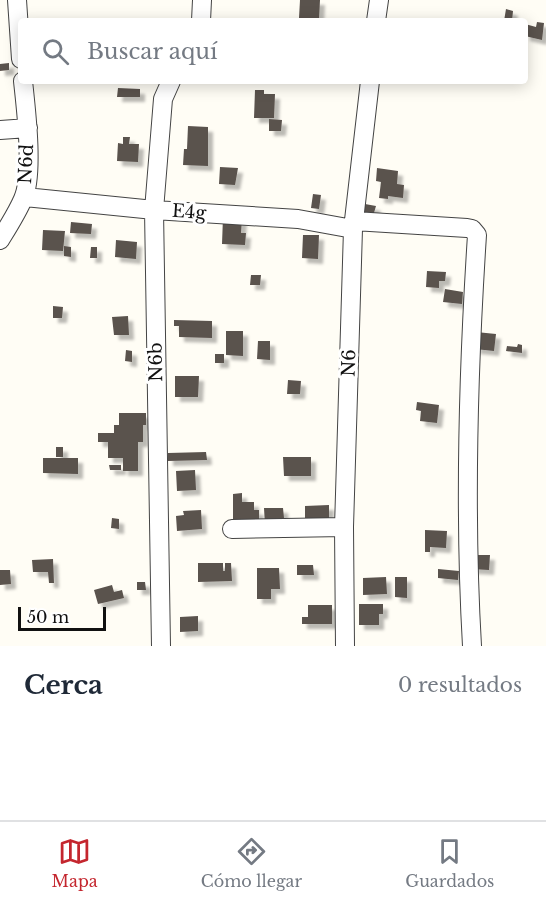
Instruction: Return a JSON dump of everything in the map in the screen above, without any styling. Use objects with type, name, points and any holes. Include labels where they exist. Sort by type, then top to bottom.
[{"type":"street","points":[[17,0],[18,18]]},
{"type":"street","points":[[201,18],[202,0]]},
{"type":"street","points":[[376,18],[379,0]]},
{"type":"street","name":"N6d","points":[[0,240],[25,197],[28,128],[23,84]]},
{"type":"street","name":"N6b","points":[[161,646],[154,210],[163,99],[170,84]]},
{"type":"street","name":"N6","points":[[345,646],[344,528],[354,225],[370,84]]},
{"type":"street","points":[[0,130],[28,128]]},
{"type":"street","name":"E4g","points":[[25,197],[154,210],[354,225],[467,228],[475,231],[477,236],[469,357],[467,482],[468,578],[472,646]]},
{"type":"street","points":[[232,529],[344,528]]},
{"type":"building","points":[[300,0],[320,0],[319,18],[299,18]]},
{"type":"building","points":[[506,9],[513,11],[512,18],[504,18]]},
{"type":"building","points":[[537,22],[544,23],[542,40],[528,37],[528,25],[536,27]]},
{"type":"building","points":[[9,63],[9,70],[0,71],[0,64]]},
{"type":"building","points":[[118,88],[140,89],[140,97],[117,97]]},
{"type":"building","points":[[255,90],[264,90],[264,94],[275,94],[274,118],[254,118]]},
{"type":"building","points":[[269,119],[282,120],[281,131],[269,131]]},
{"type":"building","points":[[188,126],[208,127],[208,166],[183,165],[184,149],[187,149]]},
{"type":"building","points":[[123,137],[130,137],[129,144],[139,144],[138,162],[117,161],[118,143],[123,144]]},
{"type":"building","points":[[220,167],[238,168],[235,185],[219,184]]},
{"type":"building","points":[[377,168],[398,171],[397,184],[404,185],[403,198],[388,196],[388,199],[379,198],[381,182],[376,181]]},
{"type":"building","points":[[313,194],[321,195],[319,209],[311,208]]},
{"type":"building","points":[[365,204],[376,206],[373,216],[363,215]]},
{"type":"building","points":[[223,217],[242,218],[241,233],[246,233],[245,245],[222,244]]},
{"type":"building","points":[[71,222],[92,224],[91,234],[70,233]]},
{"type":"building","points":[[43,230],[65,231],[63,251],[42,250]]},
{"type":"building","points":[[303,235],[319,235],[318,259],[302,258]]},
{"type":"building","points":[[116,240],[137,242],[136,259],[115,257]]},
{"type":"building","points":[[64,246],[71,247],[71,257],[64,256]]},
{"type":"building","points":[[91,247],[97,247],[97,258],[90,258]]},
{"type":"building","points":[[427,271],[446,272],[445,281],[439,281],[439,288],[426,287]]},
{"type":"building","points":[[251,275],[261,275],[260,285],[250,285]]},
{"type":"building","points":[[445,289],[463,292],[462,304],[443,302]]},
{"type":"building","points":[[53,306],[63,307],[62,318],[53,318]]},
{"type":"building","points":[[128,316],[129,335],[114,335],[112,317]]},
{"type":"building","points":[[174,320],[212,321],[212,338],[179,337],[179,326],[174,326]]},
{"type":"building","points":[[226,331],[243,331],[243,356],[226,355]]},
{"type":"building","points":[[476,332],[496,334],[494,351],[475,349]]},
{"type":"building","points":[[258,341],[270,341],[270,360],[257,359]]},
{"type":"building","points":[[518,344],[522,345],[522,353],[506,351],[507,346],[517,347]]},
{"type":"building","points":[[126,350],[132,351],[132,362],[125,361]]},
{"type":"building","points":[[215,354],[224,354],[224,363],[215,363]]},
{"type":"building","points":[[175,376],[199,376],[198,397],[175,397]]},
{"type":"building","points":[[288,380],[301,381],[300,394],[287,394]]},
{"type":"building","points":[[417,402],[439,405],[437,423],[420,421],[421,411],[416,410]]},
{"type":"building","points":[[119,413],[146,413],[143,442],[138,442],[138,471],[123,471],[123,458],[108,458],[108,442],[98,442],[98,433],[114,433],[114,425],[119,425]]},
{"type":"building","points":[[56,447],[63,447],[63,457],[56,457]]},
{"type":"building","points":[[206,452],[207,460],[168,461],[168,453]]},
{"type":"building","points":[[283,457],[311,457],[311,476],[284,476]]},
{"type":"building","points":[[43,458],[78,458],[78,474],[43,473]]},
{"type":"building","points":[[109,465],[121,465],[121,470],[110,470]]},
{"type":"building","points":[[195,470],[196,490],[177,491],[176,471]]},
{"type":"building","points":[[242,493],[242,502],[254,502],[254,510],[259,510],[259,523],[233,524],[233,494]]},
{"type":"building","points":[[329,505],[329,524],[305,524],[305,506]]},
{"type":"building","points":[[264,508],[283,508],[288,526],[265,526]]},
{"type":"building","points":[[201,510],[202,529],[177,531],[176,516],[184,515],[183,511]]},
{"type":"building","points":[[112,518],[119,519],[119,529],[111,528]]},
{"type":"building","points":[[425,530],[447,531],[446,548],[430,547],[430,552],[425,552]]},
{"type":"building","points":[[473,555],[490,555],[489,570],[472,569]]},
{"type":"building","points":[[53,559],[54,583],[49,583],[48,572],[33,572],[32,560]]},
{"type":"building","points":[[198,563],[223,563],[223,571],[225,571],[225,563],[231,563],[232,581],[198,582]]},
{"type":"building","points":[[297,565],[313,565],[314,575],[297,575]]},
{"type":"building","points":[[257,568],[279,568],[280,589],[271,589],[271,599],[257,599]]},
{"type":"building","points":[[438,569],[459,571],[458,580],[438,578]]},
{"type":"building","points":[[0,570],[10,570],[11,584],[0,585]]},
{"type":"building","points":[[386,577],[387,594],[363,595],[363,578]]},
{"type":"building","points":[[395,577],[407,577],[407,598],[395,597]]},
{"type":"building","points":[[137,582],[145,582],[146,590],[137,590]]},
{"type":"building","points":[[112,585],[114,592],[122,590],[124,598],[98,604],[94,590]]},
{"type":"building","points":[[359,604],[383,604],[383,614],[379,614],[379,625],[359,625]]},
{"type":"building","points":[[308,605],[332,605],[332,624],[302,624],[302,617],[308,617]]},
{"type":"building","points":[[198,616],[198,631],[180,632],[180,617]]}]
